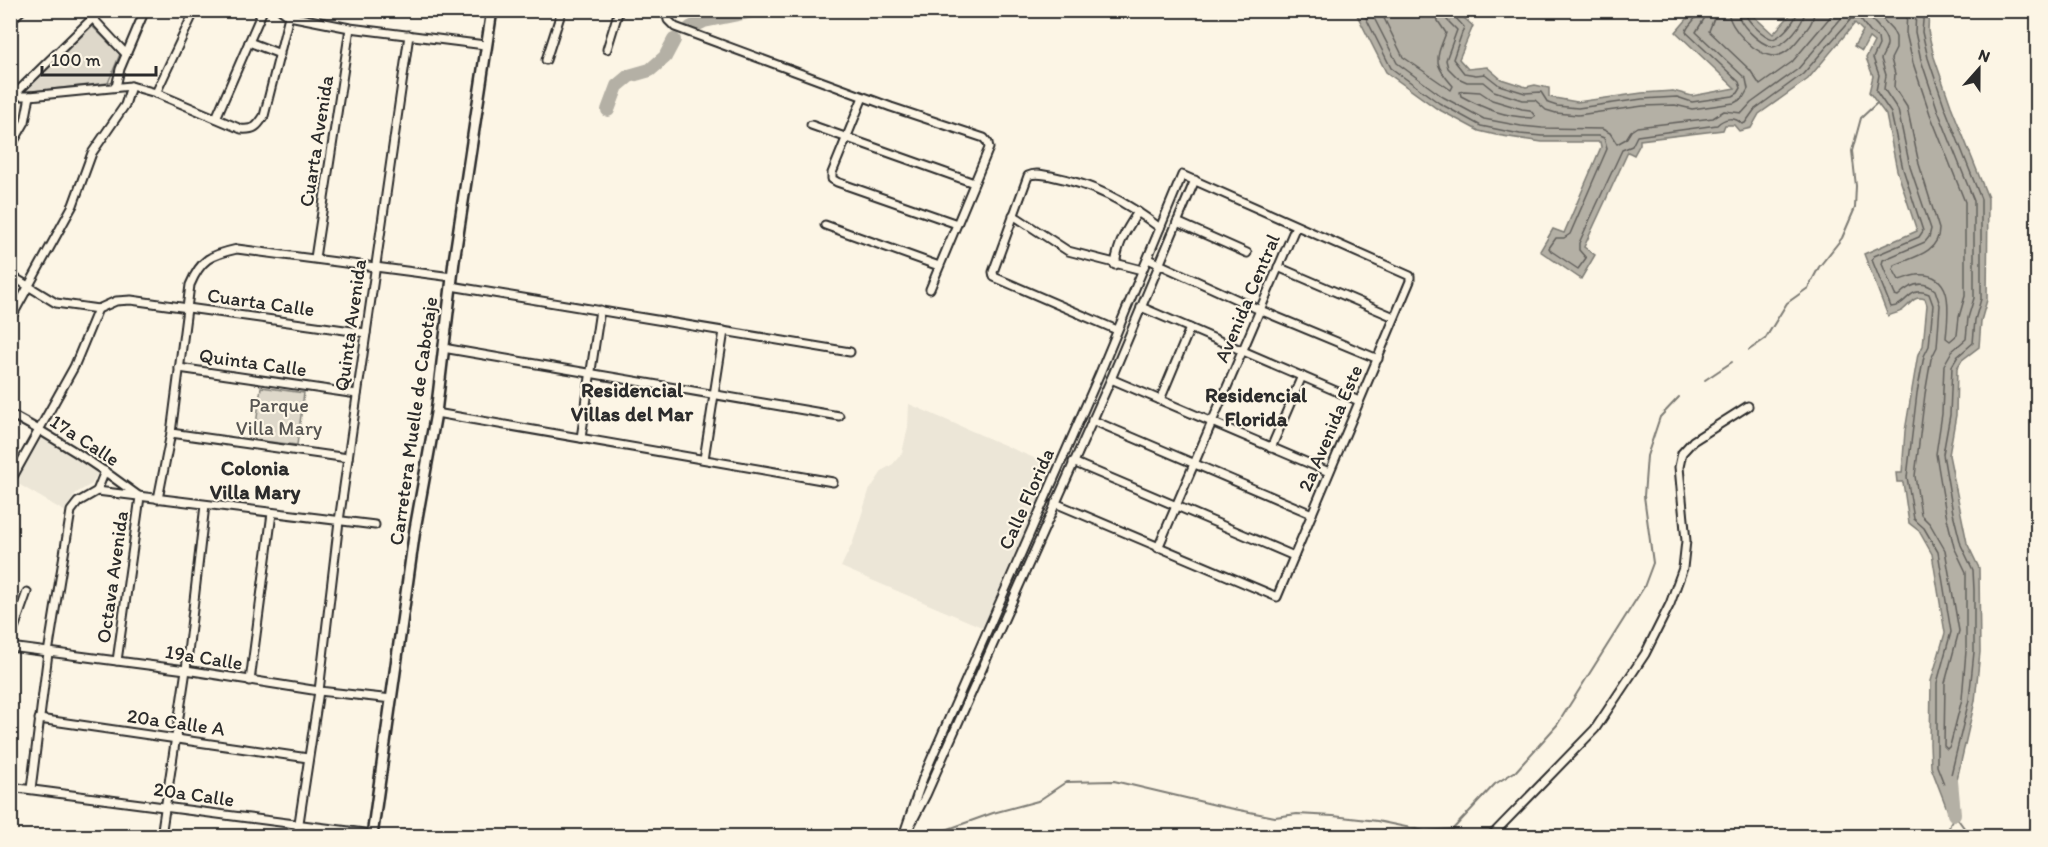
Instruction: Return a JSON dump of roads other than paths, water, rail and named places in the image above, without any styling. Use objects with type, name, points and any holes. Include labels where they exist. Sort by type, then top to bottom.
[{"type":"main road","name":"Carretera Muelle de Cabotaje","points":[[372,835],[415,530],[436,413],[452,281],[492,10]]},
{"type":"street","points":[[10,21],[22,10]]},
{"type":"street","points":[[85,10],[126,54]]},
{"type":"street","points":[[12,96],[101,10]]},
{"type":"street","points":[[116,87],[120,69],[145,10]]},
{"type":"street","points":[[156,93],[195,10]]},
{"type":"street","points":[[216,118],[263,10]]},
{"type":"street","points":[[280,10],[289,16],[350,28],[486,45]]},
{"type":"street","points":[[546,60],[562,10]]},
{"type":"street","points":[[607,49],[619,10]]},
{"type":"street","points":[[666,10],[668,20],[675,27],[863,97],[984,138],[988,143],[988,148],[930,289]]},
{"type":"street","points":[[12,96],[131,86],[156,93],[241,129],[257,127],[264,116],[289,16]]},
{"type":"street","name":"Cuarta Avenida","points":[[315,258],[350,28]]},
{"type":"street","name":"Quinta Avenida","points":[[297,837],[319,692],[339,521],[409,35]]},
{"type":"street","points":[[249,42],[280,54]]},
{"type":"street","points":[[10,320],[73,205],[92,153],[125,105],[131,86]]},
{"type":"street","points":[[10,148],[25,122],[30,96]]},
{"type":"street","points":[[863,97],[832,173],[832,179],[957,224]]},
{"type":"street","points":[[811,126],[974,183]]},
{"type":"street","points":[[1117,330],[994,277],[993,272],[1028,176],[1032,173],[1073,180],[1106,192],[1160,228]]},
{"type":"street","name":"Calle Florida","points":[[1182,175],[1195,180],[1111,379],[926,795],[904,837],[923,778],[1148,259],[1182,175]]},
{"type":"street","points":[[1195,180],[1296,226]]},
{"type":"street","points":[[1115,265],[1118,247],[1124,232],[1138,212]]},
{"type":"street","points":[[1013,215],[1068,251],[1115,265],[1142,270]]},
{"type":"street","points":[[1177,222],[1247,253]]},
{"type":"street","points":[[825,225],[939,266]]},
{"type":"street","name":"Avenida Central","points":[[1158,548],[1296,226]]},
{"type":"street","name":"2a Avenida Este","points":[[1158,548],[1277,597],[1410,281],[1410,276],[1406,273],[1296,226]]},
{"type":"street","points":[[158,499],[171,433],[190,285],[196,271],[214,254],[237,249],[376,266],[600,310],[850,352]]},
{"type":"street","points":[[1148,259],[1260,310],[1378,359]]},
{"type":"street","points":[[1278,267],[1394,317]]},
{"type":"street","points":[[10,275],[56,303],[98,309],[74,367],[10,482]]},
{"type":"street","name":"Cuarta Calle","points":[[98,309],[116,301],[131,300],[366,333]]},
{"type":"street","points":[[1141,307],[1359,401]]},
{"type":"street","points":[[581,438],[600,310]]},
{"type":"street","points":[[1160,400],[1190,328]]},
{"type":"street","points":[[705,459],[724,331]]},
{"type":"street","points":[[443,348],[839,416]]},
{"type":"street","name":"Quinta Calle","points":[[179,368],[357,394]]},
{"type":"street","points":[[1271,448],[1302,376]]},
{"type":"street","points":[[1111,379],[1329,472]]},
{"type":"street","points":[[1491,837],[1595,729],[1645,654],[1670,604],[1683,568],[1686,541],[1679,467],[1682,453],[1693,441],[1748,406]]},
{"type":"street","points":[[436,413],[833,482]]},
{"type":"street","name":"17a Calle","points":[[10,414],[105,471],[140,497]]},
{"type":"street","points":[[1092,420],[1312,514]]},
{"type":"street","points":[[171,433],[348,458]]},
{"type":"street","points":[[1073,462],[1293,556]]},
{"type":"street","points":[[97,491],[105,471]]},
{"type":"street","points":[[31,789],[48,653],[71,511],[78,502],[97,491],[375,525]]},
{"type":"street","name":"Octava Avenida","points":[[117,661],[140,497]]},
{"type":"street","points":[[1055,503],[1158,548]]},
{"type":"street","points":[[161,837],[186,670],[205,505]]},
{"type":"street","points":[[250,681],[272,513]]},
{"type":"street","points":[[10,640],[27,592]]},
{"type":"street","name":"19a Calle","points":[[10,647],[186,670],[319,692],[392,699]]},
{"type":"street","name":"20a Calle A","points":[[39,719],[308,758]]},
{"type":"street","name":"20a Calle","points":[[10,787],[372,835]]},
{"type":"water","points":[[1355,11],[1456,11],[1473,26],[1459,59],[1468,69],[1487,67],[1501,79],[1526,87],[1535,85],[1549,88],[1549,97],[1577,102],[1673,91],[1692,96],[1735,88],[1676,32],[1694,11],[1748,11],[1773,34],[1794,11],[1929,11],[1928,31],[1934,57],[1988,198],[1987,300],[1981,321],[1979,347],[1962,360],[1957,368],[1956,415],[1949,455],[1967,543],[1979,568],[1980,652],[1975,701],[1949,814],[1931,767],[1930,744],[1931,681],[1945,633],[1932,554],[1919,531],[1909,523],[1903,482],[1897,482],[1896,473],[1902,473],[1905,431],[1918,354],[1923,346],[1927,305],[1925,299],[1918,298],[1901,311],[1888,316],[1864,254],[1917,231],[1897,170],[1886,115],[1869,92],[1873,76],[1866,58],[1874,42],[1869,38],[1862,51],[1854,46],[1863,31],[1855,23],[1808,79],[1759,114],[1751,128],[1739,131],[1734,125],[1725,125],[1723,130],[1640,140],[1634,155],[1628,152],[1584,247],[1595,255],[1581,279],[1540,251],[1553,229],[1564,233],[1601,147],[1600,142],[1542,142],[1479,131],[1436,108],[1386,72]]},
{"type":"waterway","points":[[690,28],[704,21],[758,10]]},
{"type":"waterway","points":[[772,10],[789,10]]},
{"type":"waterway","points":[[608,110],[617,86],[629,76],[650,70],[665,57],[674,40]]},
{"type":"waterway","points":[[1749,350],[1765,339],[1787,303],[1808,288],[1819,267],[1842,238],[1855,208],[1856,186],[1852,151],[1861,118],[1877,103]]},
{"type":"waterway","points":[[1705,380],[1732,362]]},
{"type":"waterway","points":[[929,836],[993,813],[1038,801],[1066,782],[1114,781],[1275,817],[1297,814],[1333,816],[1377,821],[1425,831],[1453,829],[1495,784],[1516,771],[1557,725],[1644,587],[1653,563],[1644,496],[1647,456],[1660,417],[1679,397]]},
{"type":"waterway","points":[[1951,781],[1954,814]]},
{"type":"waterway","points":[[1954,814],[1970,836]]},
{"type":"waterway","points":[[1946,836],[1954,814]]},
{"type":"district","name":"Residencial Villas del Mar","points":[[632,402]]},
{"type":"district","name":"Residencial Florida","points":[[1256,407]]},
{"type":"district","name":"Colonia Villa Mary","points":[[255,480]]},
{"type":"park label","name":"Parque Villa Mary","points":[[279,416]]}]
